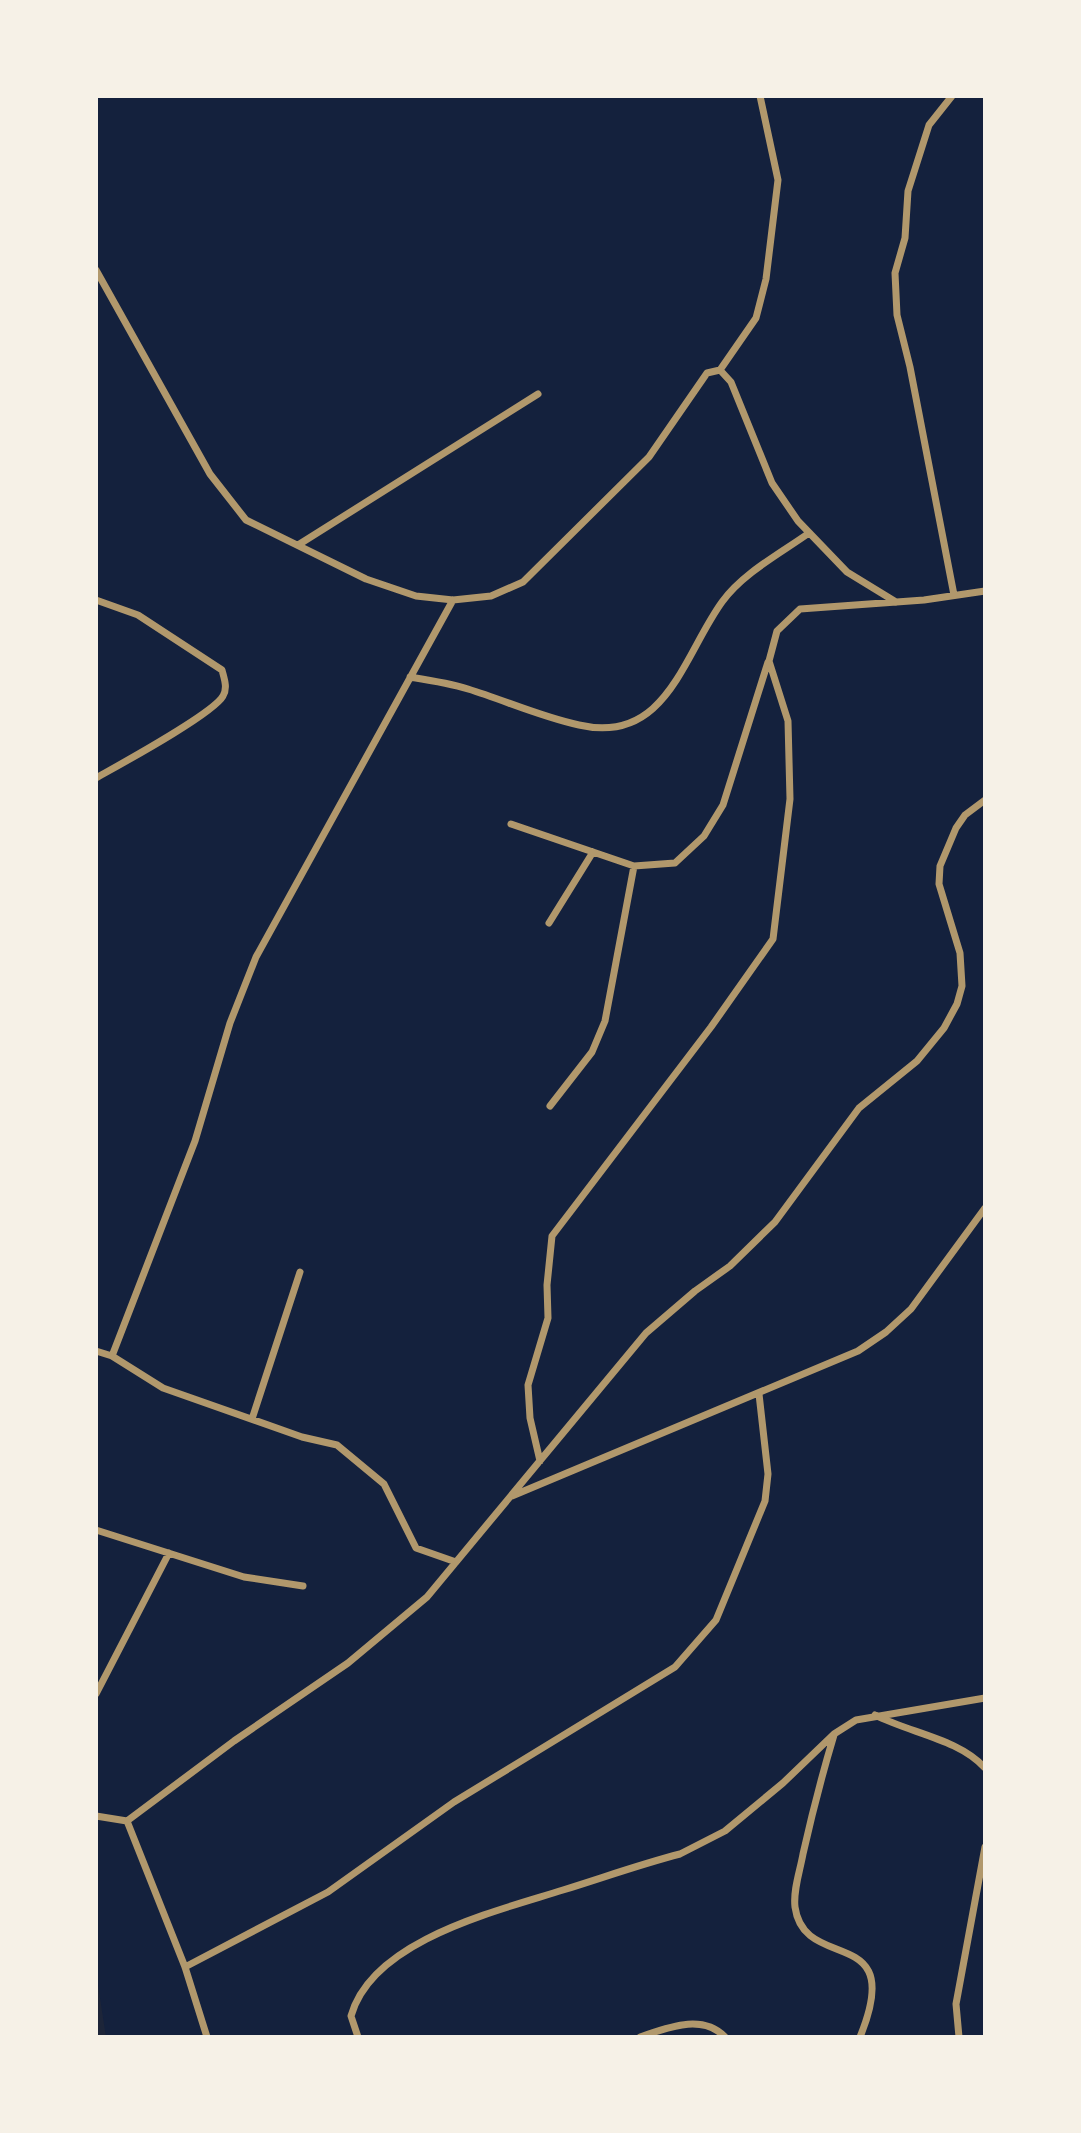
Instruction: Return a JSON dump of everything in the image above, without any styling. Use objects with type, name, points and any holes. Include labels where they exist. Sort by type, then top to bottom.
[{"type":"street","points":[[96,270],[210,474],[246,520],[366,579],[416,596],[453,600],[491,596],[523,582],[649,457],[707,373],[720,370],[756,317],[766,279],[778,180],[760,96]]},
{"type":"street","points":[[952,96],[929,125],[908,191],[905,238],[895,273],[897,315],[910,367],[954,596]]},
{"type":"street","points":[[720,370],[731,382],[772,483],[809,533],[847,572],[896,602]]},
{"type":"street","points":[[298,545],[538,394]]},
{"type":"street","points":[[410,677],[464,688],[580,726],[620,728],[655,709],[685,669],[723,601],[749,576],[809,533]]},
{"type":"street","points":[[511,824],[634,866],[675,863],[704,836],[723,805],[777,631],[800,609],[896,602],[985,591]]},
{"type":"street","points":[[96,600],[138,615],[222,670],[226,682],[223,696],[214,705],[162,740],[96,778]]},
{"type":"street","points":[[112,1356],[195,1141],[230,1023],[256,957],[453,600]]},
{"type":"street","points":[[540,1461],[530,1418],[528,1385],[548,1318],[547,1285],[552,1236],[711,1027],[773,939],[790,799],[788,721],[769,661]]},
{"type":"street","points":[[96,1816],[127,1821],[383,1637],[427,1597],[646,1333],[695,1291],[730,1266],[775,1222],[859,1108],[917,1061],[944,1028],[957,1004],[962,986],[960,953],[939,884],[940,866],[948,842],[961,821],[985,800]]},
{"type":"street","points":[[549,923],[593,852]]},
{"type":"street","points":[[550,1106],[592,1052],[605,1021],[634,866]]},
{"type":"street","points":[[508,1498],[835,1362],[886,1332],[911,1309],[985,1208]]},
{"type":"street","points":[[252,1419],[300,1272]]},
{"type":"street","points":[[96,1351],[112,1356],[163,1388],[337,1445],[384,1484],[416,1548],[456,1562]]},
{"type":"street","points":[[185,1967],[328,1892],[454,1802],[675,1667],[701,1642],[716,1620],[765,1501],[768,1474],[759,1394]]},
{"type":"street","points":[[96,1530],[243,1577],[303,1586]]},
{"type":"street","points":[[96,1694],[169,1553]]},
{"type":"street","points":[[358,2037],[351,2016],[354,2006],[389,1963],[409,1949],[480,1917],[680,1854],[709,1840],[783,1783],[834,1734],[856,1720],[985,1698]]},
{"type":"street","points":[[875,1715],[901,1728],[961,1749],[974,1756],[985,1768]]},
{"type":"street","points":[[834,1734],[818,1788],[796,1889],[795,1909],[802,1926],[815,1939],[855,1958],[870,1971],[875,1989],[860,2037]]},
{"type":"street","points":[[127,1821],[185,1967],[207,2037]]},
{"type":"street","points":[[959,2037],[956,2004],[985,1847]]},
{"type":"street","points":[[640,2037],[688,2023],[704,2026],[725,2037]]},
{"type":"shaded area","points":[[96,1972],[106,2037],[96,2037]]}]
